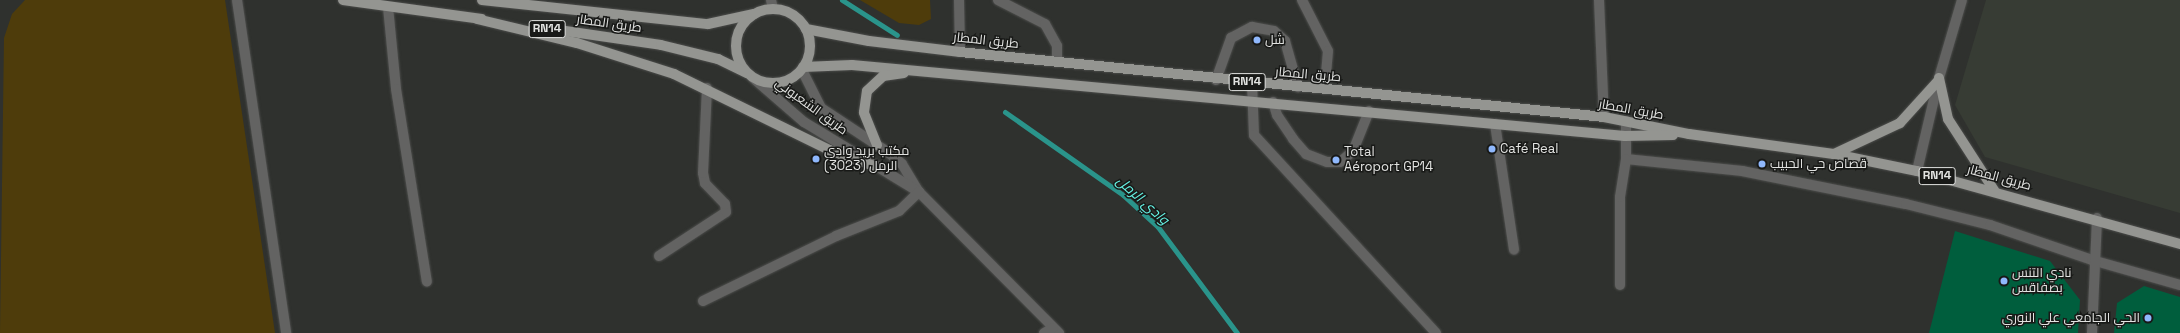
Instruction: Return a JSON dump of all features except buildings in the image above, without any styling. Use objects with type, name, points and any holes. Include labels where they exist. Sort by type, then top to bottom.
[{"type":"main road","name":"طريق المطار","points":[[344,0],[661,45],[718,59],[749,75]]},
{"type":"main road","name":"طريق المطار","points":[[482,0],[708,24],[754,14]]},
{"type":"main road","name":"RN14","points":[[754,14],[772,5],[792,15],[806,29]]},
{"type":"main road","points":[[749,75],[736,54],[735,42],[745,21],[754,14]]},
{"type":"main road","points":[[477,19],[598,49],[707,88],[829,150],[877,167]]},
{"type":"main road","name":"طريق المطار","points":[[806,29],[870,42],[960,52],[1216,80],[1325,89],[1604,117],[1689,134],[1834,154],[1917,171],[2097,218],[2180,244]]},
{"type":"main road","points":[[803,69],[810,48],[806,29]]},
{"type":"main road","name":"طريق المطار","points":[[803,69],[852,65],[1274,102],[1625,136],[1689,134]]},
{"type":"main road","name":"RN14","points":[[749,75],[778,83],[803,69]]},
{"type":"main road","points":[[877,145],[864,112],[867,91],[883,76],[921,71]]},
{"type":"main road","points":[[1834,154],[1900,123],[1938,79]]},
{"type":"main road","points":[[1938,79],[1948,119],[1994,190]]},
{"type":"street","points":[[237,0],[286,333]]},
{"type":"street","points":[[959,0],[960,52]]},
{"type":"street","points":[[998,0],[1045,24],[1058,46],[1057,62]]},
{"type":"street","points":[[1302,0],[1328,52],[1325,89]]},
{"type":"street","points":[[1599,0],[1604,117]]},
{"type":"street","points":[[1917,171],[1938,79],[1962,0]]},
{"type":"street","points":[[388,7],[396,89],[427,282]]},
{"type":"street","points":[[1216,80],[1231,38],[1252,27],[1274,31],[1285,41],[1298,87]]},
{"type":"street","name":"طريق الشعبوني","points":[[803,69],[821,108],[877,145],[902,164],[919,192],[1056,330]]},
{"type":"street","name":"طريق الشعبوني","points":[[749,75],[804,122],[919,192]]},
{"type":"street","points":[[1252,83],[1251,100],[1254,135],[1436,333]]},
{"type":"street","points":[[659,256],[726,212],[725,204],[705,183],[703,173],[707,88]]},
{"type":"street","points":[[1274,102],[1277,115],[1292,139],[1306,154],[1327,162],[1340,162],[1353,151],[1369,111]]},
{"type":"street","points":[[1620,285],[1620,197],[1626,159],[1626,121]]},
{"type":"street","points":[[1495,124],[1514,250]]},
{"type":"street","points":[[1626,159],[1742,171],[1840,189],[1990,225],[2092,260],[2180,285]]},
{"type":"street","points":[[703,300],[836,236],[899,211],[919,192]]},
{"type":"street","points":[[2092,333],[2092,260],[2097,218]]},
{"type":"street","points":[[1044,333],[1056,330]]},
{"type":"shaded area","points":[[25,0],[225,0],[275,333],[0,333],[4,38],[12,14]]},
{"type":"shaded area","points":[[860,0],[930,0],[931,19],[919,25],[899,23]]},
{"type":"shaded area","points":[[1986,0],[2180,0],[2180,213],[1985,157],[1955,105]]},
{"type":"waterway","name":"وادي الرمل","points":[[842,0],[897,35]]},
{"type":"waterway","name":"وادي الرمل","points":[[1005,112],[1123,195],[1158,227],[1237,333]]},
{"type":"place","name":"شل","points":[[1257,40]]},
{"type":"place","name":"Café Real","points":[[1492,149]]},
{"type":"place","name":"مكتب بريد وادي الرمل (3023)","points":[[816,159]]},
{"type":"place","name":"Total Aéroport GP14","points":[[1336,160]]},
{"type":"place","name":"قصاص حي الحبيب","points":[[1762,164]]},
{"type":"place","name":"نادي التنس بصفاقس","points":[[2004,281]]},
{"type":"place","name":"الحي الجامعي علي النوري","points":[[2148,318]]}]
